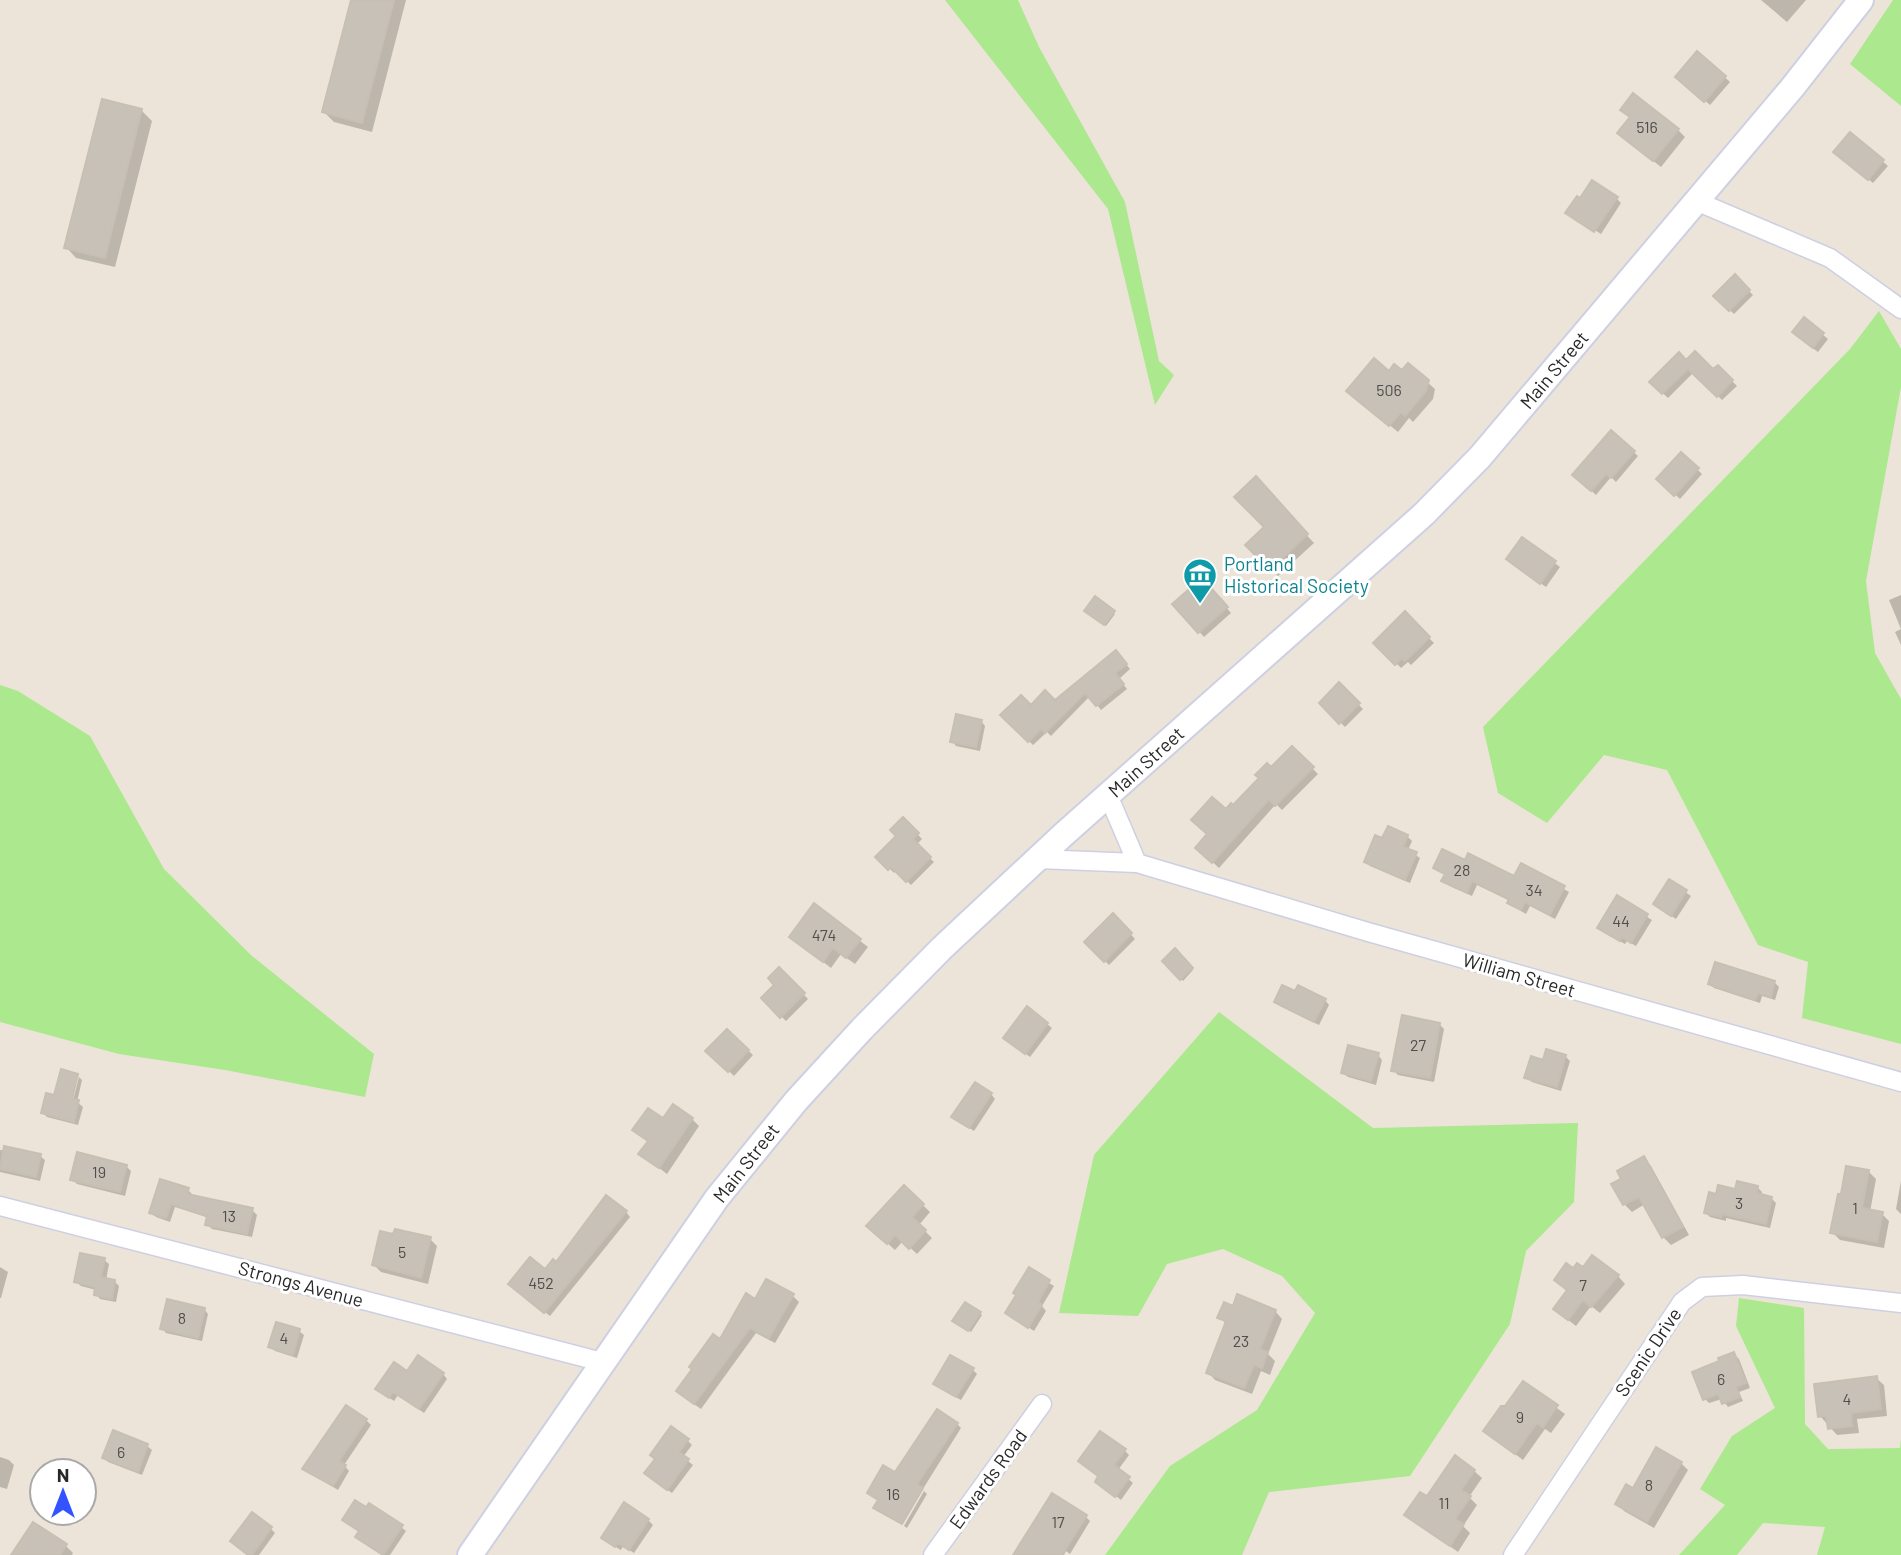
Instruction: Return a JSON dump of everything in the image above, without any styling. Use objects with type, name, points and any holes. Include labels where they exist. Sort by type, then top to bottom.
[{"type":"main road","name":"Main Street","points":[[470,1555],[717,1198],[796,1101],[862,1028],[942,948],[1108,795],[1433,505],[1480,457],[1792,88],[1861,0]]},
{"type":"street","points":[[1696,201],[1830,258],[1901,309]]},
{"type":"street","points":[[1108,795],[1137,863]]},
{"type":"street","name":"William Street","points":[[1038,859],[1137,863],[1368,932],[1901,1082]]},
{"type":"street","name":"Strongs Avenue","points":[[0,1206],[602,1362]]},
{"type":"street","name":"Scenic Drive","points":[[1513,1555],[1682,1302],[1702,1286],[1743,1285],[1901,1303]]},
{"type":"street","name":"Edwards Road","points":[[933,1555],[1042,1404]]},
{"type":"green space","points":[[945,0],[1018,0],[1039,47],[1125,202],[1159,361],[1174,375],[1155,405],[1108,209]]},
{"type":"green space","points":[[1893,0],[1901,0],[1901,106],[1850,64]]},
{"type":"green space","points":[[1879,311],[1901,349],[1901,387],[1866,581],[1875,653],[1901,699],[1901,1044],[1802,1018],[1808,962],[1758,945],[1667,770],[1604,755],[1547,823],[1498,793],[1483,727],[1850,349]]},
{"type":"green space","points":[[0,685],[18,691],[90,736],[164,869],[252,956],[374,1054],[365,1097],[225,1070],[119,1054],[0,1022]]},
{"type":"green space","points":[[1219,1012],[1373,1128],[1578,1123],[1574,1202],[1526,1251],[1510,1324],[1410,1476],[1269,1492],[1242,1555],[1105,1555],[1170,1466],[1257,1410],[1315,1313],[1282,1276],[1223,1249],[1167,1264],[1138,1316],[1059,1313],[1094,1155]]},
{"type":"green space","points":[[1739,1298],[1804,1308],[1805,1424],[1828,1449],[1900,1448],[1901,1439],[1901,1555],[1817,1555],[1825,1527],[1763,1523],[1737,1555],[1679,1555],[1725,1505],[1700,1489],[1732,1436],[1775,1408],[1736,1326]]},
{"type":"building","points":[[351,0],[394,0],[362,123],[322,112]]},
{"type":"building","points":[[1697,51],[1726,76],[1704,102],[1675,77]]},
{"type":"building","points":[[1633,93],[1679,129],[1653,161],[1617,133],[1630,117],[1620,110]]},
{"type":"building","points":[[102,99],[142,109],[105,258],[64,248]]},
{"type":"building","points":[[1850,132],[1884,160],[1868,180],[1833,152]]},
{"type":"building","points":[[1592,180],[1618,197],[1594,232],[1565,213],[1577,196],[1580,198]]},
{"type":"building","points":[[1735,274],[1750,290],[1729,311],[1713,296]]},
{"type":"building","points":[[1804,317],[1824,333],[1813,348],[1792,332]]},
{"type":"building","points":[[1695,351],[1713,369],[1718,365],[1733,380],[1717,397],[1688,369],[1662,394],[1649,382],[1679,352],[1686,360]]},
{"type":"building","points":[[1374,358],[1389,371],[1394,364],[1402,370],[1408,363],[1429,380],[1426,391],[1405,416],[1401,412],[1389,426],[1346,391]]},
{"type":"building","points":[[1611,430],[1635,451],[1611,478],[1606,474],[1591,491],[1572,475]]},
{"type":"building","points":[[1681,452],[1699,468],[1674,496],[1656,479]]},
{"type":"building","points":[[1256,476],[1308,534],[1270,570],[1245,545],[1264,527],[1234,497]]},
{"type":"building","points":[[1522,537],[1556,561],[1540,584],[1506,559]]},
{"type":"building","name":"Portland Historical Society","points":[[1202,578],[1228,607],[1198,633],[1172,604]]},
{"type":"building","points":[[1095,596],[1115,611],[1104,625],[1084,611]]},
{"type":"building","points":[[1405,611],[1430,637],[1405,661],[1402,658],[1395,665],[1373,643]]},
{"type":"building","points":[[1116,650],[1127,664],[1115,673],[1124,684],[1096,706],[1085,693],[1045,733],[1041,729],[1028,742],[1000,715],[1021,695],[1031,705],[1045,690],[1055,700]]},
{"type":"building","points":[[1339,682],[1360,703],[1339,724],[1319,703]]},
{"type":"building","points":[[956,714],[982,720],[976,747],[950,742]]},
{"type":"building","points":[[1292,746],[1314,767],[1275,806],[1269,799],[1212,863],[1195,848],[1207,834],[1191,820],[1212,797],[1226,809],[1231,803],[1233,805],[1259,778],[1255,775],[1267,763],[1271,767]]},
{"type":"building","points":[[903,817],[919,833],[913,839],[931,857],[906,882],[891,867],[888,870],[875,857],[896,836],[890,830]]},
{"type":"building","points":[[1388,826],[1408,835],[1403,847],[1417,852],[1405,880],[1364,862],[1375,835],[1382,838]]},
{"type":"building","points":[[1442,849],[1465,860],[1468,853],[1514,876],[1521,863],[1565,886],[1550,915],[1525,902],[1521,910],[1507,903],[1509,899],[1472,881],[1467,893],[1441,881],[1445,874],[1433,868]]},
{"type":"building","points":[[1669,879],[1687,890],[1671,916],[1653,904]]},
{"type":"building","points":[[1617,895],[1648,914],[1631,943],[1622,937],[1620,941],[1597,928]]},
{"type":"building","points":[[814,903],[861,939],[846,958],[833,948],[823,962],[789,937]]},
{"type":"building","points":[[1113,913],[1132,933],[1104,962],[1084,942]]},
{"type":"building","points":[[1175,948],[1193,968],[1180,980],[1162,961]]},
{"type":"building","points":[[1715,962],[1775,981],[1771,997],[1758,993],[1755,1000],[1708,984]]},
{"type":"building","points":[[779,967],[805,993],[780,1018],[761,998],[774,985],[768,978]]},
{"type":"building","points":[[1282,985],[1295,991],[1298,985],[1326,999],[1314,1022],[1274,1002]]},
{"type":"building","points":[[1027,1006],[1048,1023],[1025,1054],[1003,1038]]},
{"type":"building","points":[[1402,1015],[1440,1023],[1430,1078],[1391,1071]]},
{"type":"building","points":[[727,1029],[749,1050],[728,1072],[705,1051]]},
{"type":"building","points":[[1348,1045],[1379,1053],[1371,1081],[1341,1073]]},
{"type":"building","points":[[1546,1049],[1566,1055],[1557,1087],[1524,1078],[1531,1056],[1543,1060]]},
{"type":"building","points":[[61,1069],[78,1074],[72,1099],[79,1100],[74,1122],[41,1113],[46,1093],[54,1095]]},
{"type":"building","points":[[975,1082],[992,1093],[969,1128],[951,1117]]},
{"type":"building","points":[[673,1104],[693,1118],[659,1168],[638,1154],[648,1141],[632,1130],[648,1108],[663,1118]]},
{"type":"building","points":[[4,1146],[41,1154],[36,1177],[0,1169]]},
{"type":"building","points":[[77,1152],[127,1165],[120,1192],[70,1180]]},
{"type":"building","points":[[1644,1156],[1683,1227],[1662,1238],[1639,1197],[1623,1205],[1611,1184],[1621,1179],[1617,1171]]},
{"type":"building","points":[[1846,1166],[1869,1170],[1862,1208],[1883,1212],[1877,1242],[1830,1233]]},
{"type":"building","points":[[160,1179],[189,1188],[187,1194],[253,1208],[247,1234],[205,1225],[207,1216],[171,1204],[166,1218],[149,1213]]},
{"type":"building","points":[[1737,1181],[1758,1186],[1757,1193],[1772,1197],[1766,1224],[1722,1214],[1721,1217],[1704,1213],[1709,1192],[1716,1194],[1718,1185],[1735,1189]]},
{"type":"building","points":[[904,1185],[924,1204],[912,1217],[926,1230],[909,1249],[895,1235],[887,1244],[866,1226]]},
{"type":"building","points":[[606,1195],[627,1211],[544,1313],[508,1284],[530,1257],[545,1269],[553,1259],[556,1262]]},
{"type":"building","points":[[395,1229],[431,1237],[421,1278],[372,1265],[380,1231],[393,1234]]},
{"type":"building","points":[[80,1253],[105,1258],[101,1277],[115,1280],[112,1299],[94,1295],[95,1287],[74,1282]]},
{"type":"building","points":[[1592,1255],[1619,1275],[1591,1307],[1583,1300],[1568,1320],[1553,1309],[1567,1290],[1554,1280],[1566,1263],[1573,1268],[1577,1263],[1583,1267]]},
{"type":"building","points":[[1029,1267],[1050,1280],[1038,1302],[1042,1305],[1028,1328],[1005,1313],[1016,1295],[1013,1293]]},
{"type":"building","points":[[766,1279],[794,1294],[769,1338],[750,1328],[694,1404],[676,1391],[692,1369],[689,1367],[713,1334],[720,1339],[746,1293],[755,1299]]},
{"type":"building","points":[[1237,1294],[1276,1310],[1260,1349],[1268,1352],[1262,1368],[1254,1365],[1244,1388],[1206,1373],[1226,1321],[1217,1318],[1224,1302],[1233,1306]]},
{"type":"building","points":[[167,1299],[205,1308],[198,1338],[160,1329]]},
{"type":"building","points":[[965,1302],[981,1312],[968,1331],[952,1321]]},
{"type":"building","points":[[276,1322],[300,1329],[293,1355],[268,1347]]},
{"type":"building","points":[[1734,1352],[1746,1383],[1736,1387],[1740,1397],[1722,1404],[1718,1394],[1703,1400],[1692,1372]]},
{"type":"building","points":[[418,1355],[444,1373],[419,1409],[393,1392],[389,1398],[375,1389],[394,1362],[407,1371]]},
{"type":"building","points":[[950,1355],[974,1368],[956,1397],[933,1384]]},
{"type":"building","points":[[1877,1376],[1881,1409],[1851,1413],[1852,1426],[1828,1429],[1826,1416],[1818,1417],[1814,1384]]},
{"type":"building","points":[[1523,1381],[1558,1405],[1543,1427],[1537,1423],[1515,1454],[1483,1431]]},
{"type":"building","points":[[346,1405],[367,1419],[339,1461],[346,1465],[333,1486],[302,1469]]},
{"type":"building","points":[[937,1409],[958,1423],[917,1484],[923,1488],[902,1524],[873,1508],[878,1500],[867,1493],[883,1465],[895,1472]]},
{"type":"building","points":[[671,1426],[689,1439],[679,1452],[689,1459],[667,1490],[644,1473],[655,1459],[650,1455]]},
{"type":"building","points":[[113,1430],[148,1444],[138,1472],[102,1458]]},
{"type":"building","points":[[1100,1431],[1126,1449],[1114,1465],[1130,1477],[1115,1497],[1095,1482],[1098,1476],[1078,1461]]},
{"type":"building","points":[[1656,1447],[1682,1462],[1647,1522],[1615,1504],[1626,1484],[1633,1488]]},
{"type":"building","points":[[1455,1455],[1475,1470],[1461,1490],[1471,1496],[1455,1519],[1464,1524],[1450,1546],[1404,1515],[1420,1492],[1427,1496]]},
{"type":"building","points":[[1052,1493],[1087,1515],[1062,1555],[1013,1555]]},
{"type":"building","points":[[355,1500],[366,1507],[369,1503],[403,1525],[383,1555],[355,1537],[359,1531],[342,1520]]},
{"type":"building","points":[[624,1502],[649,1519],[629,1550],[618,1543],[615,1547],[601,1538]]},
{"type":"building","points":[[252,1512],[272,1527],[252,1555],[248,1555],[230,1541]]},
{"type":"building","points":[[30,1527],[41,1527],[67,1544],[60,1555],[11,1555]]},
{"type":"place","name":"Portland Historical Society","points":[[1200,605]]}]
